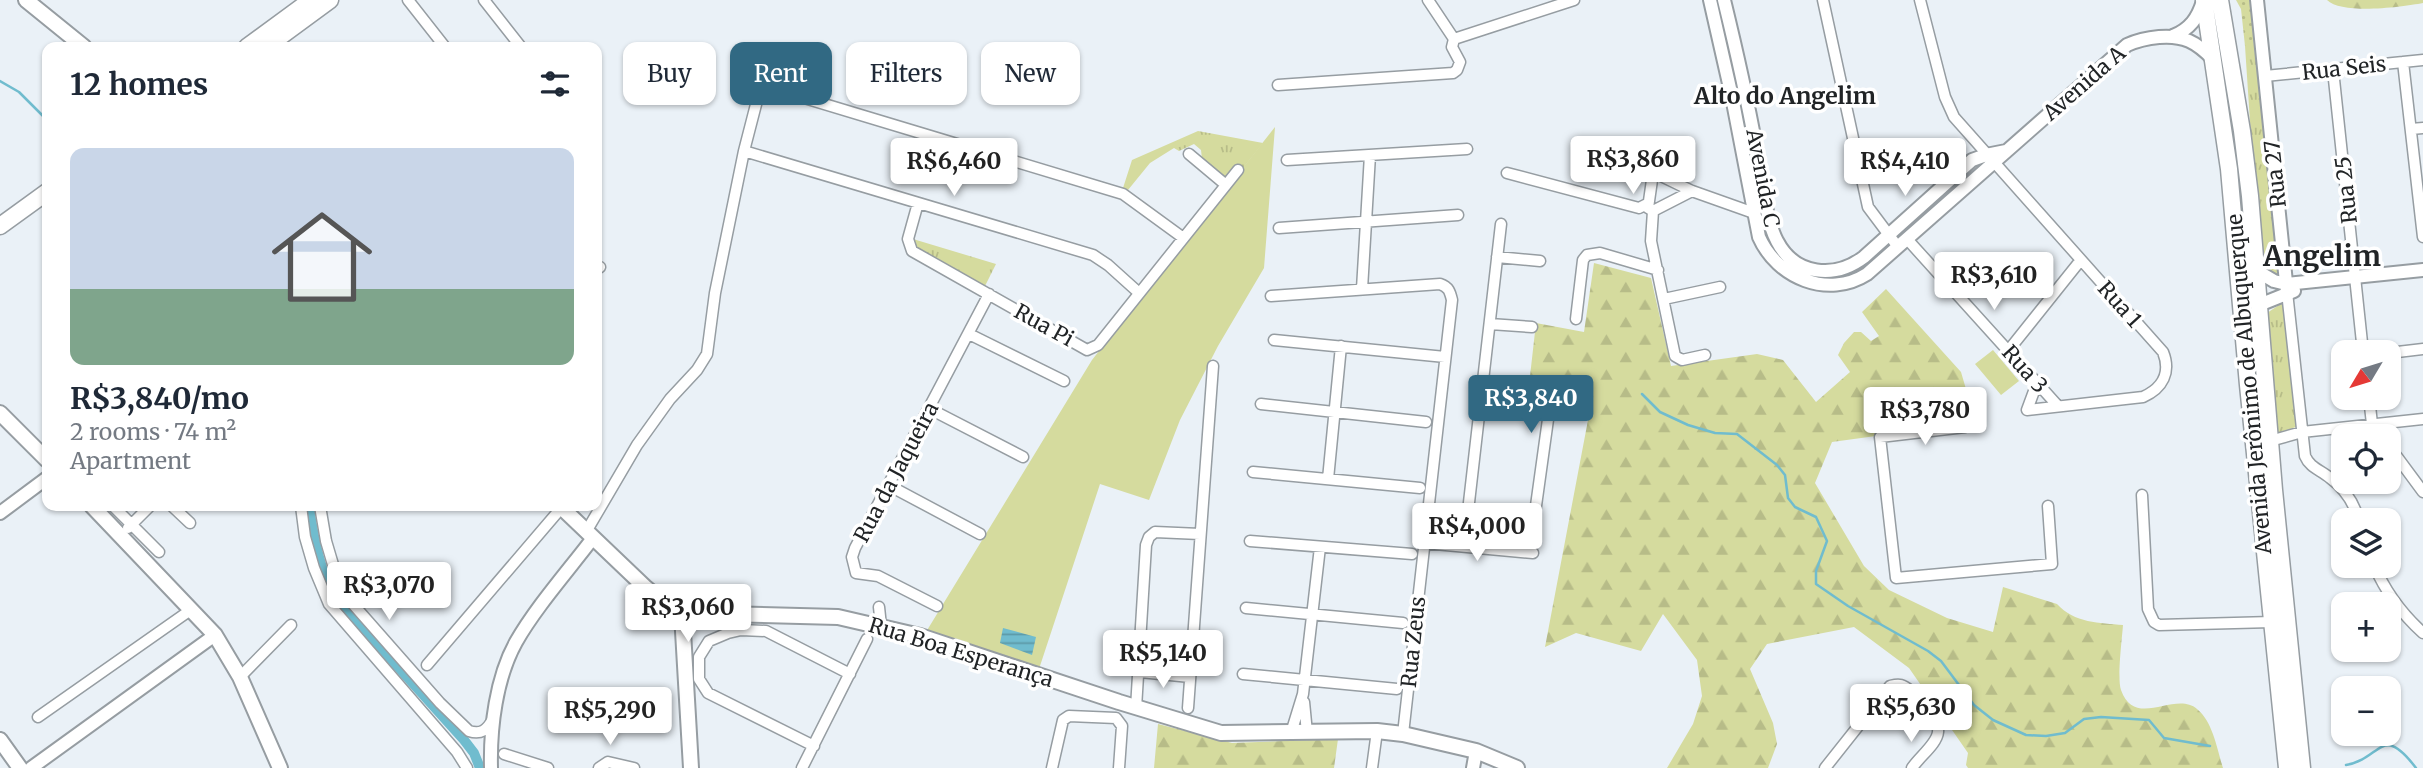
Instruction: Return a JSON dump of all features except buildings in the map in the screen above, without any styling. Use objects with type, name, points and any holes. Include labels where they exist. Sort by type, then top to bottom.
[{"type":"main road","points":[[26,0],[78,42]]},
{"type":"main road","points":[[254,42],[311,0]]},
{"type":"main road","points":[[273,42],[330,0]]},
{"type":"main road","name":"Avenida Jerônimo de Albuquerque","points":[[2204,0],[2229,169],[2287,768]]},
{"type":"main road","name":"Avenida Jerônimo de Albuquerque","points":[[2220,0],[2242,131],[2257,271],[2270,441],[2302,768]]},
{"type":"main road","points":[[2229,169],[2237,196],[2249,295],[2254,303],[2259,305]]},
{"type":"main road","points":[[0,226],[42,196]]},
{"type":"main road","points":[[0,238],[42,209]]},
{"type":"main road","points":[[0,413],[42,455]]},
{"type":"main road","points":[[97,511],[215,635],[240,677],[280,768]]},
{"type":"main road","points":[[566,511],[686,625],[693,767]]},
{"type":"main road","name":"Rua Boa Esperança","points":[[686,625],[816,615],[838,617],[920,636],[1136,708],[1221,733],[1377,731],[1403,734],[1476,751],[1517,768]]},
{"type":"main road","points":[[0,740],[20,768]]},
{"type":"street","points":[[408,0],[441,42]]},
{"type":"street","points":[[484,0],[517,42]]},
{"type":"street","points":[[1278,85],[1453,73],[1460,62],[1452,47],[1454,38],[1428,0]]},
{"type":"street","points":[[1454,38],[1574,0]]},
{"type":"street","name":"Avenida C","points":[[1710,0],[1759,237],[1773,261]]},
{"type":"street","name":"Avenida C","points":[[1724,0],[1747,94],[1771,227],[1781,248],[1801,265]]},
{"type":"street","name":"Rua 3","points":[[1823,0],[1868,207],[1888,235],[1903,243],[2058,406]]},
{"type":"street","name":"Rua 1","points":[[1920,0],[1947,104],[1958,123],[2162,352],[2167,365],[2165,377],[2148,395],[2058,406]]},
{"type":"street","points":[[2173,36],[2192,24],[2204,0]]},
{"type":"street","name":"Rua 27","points":[[2257,0],[2305,456],[2309,464],[2333,479],[2354,508]]},
{"type":"street","points":[[2173,36],[2195,42],[2213,59]]},
{"type":"street","name":"Avenida A","points":[[1773,261],[1806,281],[1835,285],[1860,279],[1903,243],[1989,159],[2006,151],[2127,45],[2140,40],[2173,36]]},
{"type":"street","name":"Rua Seis","points":[[2264,76],[2423,60]]},
{"type":"street","points":[[2403,62],[2421,198],[2423,237]]},
{"type":"street","name":"Rua 25","points":[[2333,70],[2362,340]]},
{"type":"street","points":[[602,511],[637,445],[707,354],[715,293],[744,151],[761,85],[1123,194],[1182,237]]},
{"type":"street","points":[[1732,97],[1747,94]]},
{"type":"street","points":[[2410,129],[2423,128]]},
{"type":"street","points":[[1287,160],[1467,149]]},
{"type":"street","points":[[744,151],[1093,255],[1138,292]]},
{"type":"street","points":[[1189,154],[1226,184]]},
{"type":"street","points":[[1271,296],[1362,289],[1370,155]]},
{"type":"street","name":"Avenida A","points":[[1801,265],[1822,271],[1841,270],[1856,263],[1972,160],[1989,159]]},
{"type":"street","name":"Rua Pi","points":[[918,203],[908,239],[910,249],[1091,350],[1098,345],[1238,170]]},
{"type":"street","points":[[1507,173],[1639,208],[1650,208],[1692,191]]},
{"type":"street","points":[[1705,355],[1682,360],[1675,356],[1651,241],[1652,180],[1656,175],[1662,176],[1692,191],[1754,213]]},
{"type":"street","points":[[1279,228],[1458,215]]},
{"type":"street","points":[[1464,546],[1501,224]]},
{"type":"street","points":[[1576,318],[1583,260],[1587,255],[1600,253],[1658,270]]},
{"type":"street","points":[[1497,257],[1539,261]]},
{"type":"street","points":[[2008,351],[2081,261]]},
{"type":"street","points":[[2356,281],[2423,270]]},
{"type":"street","points":[[2257,271],[2287,288]]},
{"type":"street","points":[[2259,305],[2287,288],[2423,277]]},
{"type":"street","name":"Rua Zeus","points":[[1362,289],[1440,284],[1447,287],[1452,300],[1403,734]]},
{"type":"street","points":[[1664,299],[1720,287]]},
{"type":"street","name":"Rua da Jaqueira","points":[[937,606],[878,576],[856,573],[852,557],[989,295]]},
{"type":"street","points":[[1490,324],[1532,327]]},
{"type":"street","points":[[969,334],[1064,381]]},
{"type":"street","points":[[1274,340],[1445,357]]},
{"type":"street","points":[[1328,480],[1341,346]]},
{"type":"street","points":[[2401,352],[2423,349]]},
{"type":"street","points":[[1188,708],[1213,366]]},
{"type":"street","points":[[2037,383],[2027,410],[2058,406]]},
{"type":"street","points":[[1482,389],[1545,398],[1550,405],[1535,513]]},
{"type":"street","points":[[1261,404],[1426,422]]},
{"type":"street","points":[[930,409],[1023,457]]},
{"type":"street","points":[[2370,410],[2372,424],[2423,419]]},
{"type":"street","points":[[1965,427],[1880,438],[1896,578],[2052,564],[2048,506]]},
{"type":"street","points":[[2270,441],[2302,432],[2331,429]]},
{"type":"street","points":[[2401,462],[2423,492]]},
{"type":"street","points":[[1253,472],[1420,488]]},
{"type":"street","points":[[0,513],[42,482]]},
{"type":"street","points":[[888,485],[980,534]]},
{"type":"street","points":[[2142,495],[2148,609],[2154,622],[2159,625],[2272,622]]},
{"type":"street","points":[[118,511],[159,552]]},
{"type":"street","points":[[121,535],[145,511]]},
{"type":"street","points":[[177,511],[190,523]]},
{"type":"street","points":[[301,511],[314,568],[329,604],[457,752],[467,768]]},
{"type":"street","points":[[321,511],[334,568],[352,603],[468,731],[482,732],[488,728],[495,715]]},
{"type":"street","points":[[428,665],[557,511]]},
{"type":"street","points":[[491,768],[495,715],[503,674],[515,644],[589,535],[602,511]]},
{"type":"street","points":[[1136,708],[1140,673],[1144,556],[1149,537],[1155,532],[1200,534]]},
{"type":"street","points":[[1250,541],[1412,554]]},
{"type":"street","points":[[1424,543],[1533,552]]},
{"type":"street","points":[[1307,733],[1303,694],[1320,547]]},
{"type":"street","points":[[2379,578],[2399,607],[2423,633]]},
{"type":"street","points":[[879,607],[881,626]]},
{"type":"street","points":[[1246,608],[1403,623]]},
{"type":"street","points":[[38,717],[192,609]]},
{"type":"street","points":[[240,677],[291,625]]},
{"type":"street","points":[[814,746],[708,693],[699,679],[699,657],[709,641],[728,633],[741,630],[766,631],[850,674]]},
{"type":"street","points":[[31,768],[215,635]]},
{"type":"street","points":[[802,768],[867,639]]},
{"type":"street","points":[[1140,673],[1190,677]]},
{"type":"street","points":[[1243,674],[1397,689]]},
{"type":"street","points":[[1825,768],[1890,686],[1898,685],[1904,686],[1921,701],[1938,726],[1938,736],[1912,768]]},
{"type":"street","points":[[1291,733],[1303,694]]},
{"type":"street","points":[[1119,702],[1116,718],[1122,726],[1119,768]]},
{"type":"street","name":"Rua Boa Esperança","points":[[1052,768],[1066,718],[1073,715],[1116,718]]},
{"type":"street","points":[[1372,768],[1377,731]]},
{"type":"street","points":[[1473,768],[1476,751]]},
{"type":"street","points":[[504,754],[548,768]]},
{"type":"street","points":[[599,768],[608,762],[634,768]]},
{"type":"green space","points":[[2236,0],[2250,0],[2254,46],[2245,46],[2241,9]]},
{"type":"green space","points":[[2327,0],[2423,0],[2423,3],[2358,9],[2335,5]]},
{"type":"green space","points":[[2245,46],[2254,46],[2282,277],[2264,268],[2253,167]]},
{"type":"green space","points":[[1275,127],[1264,268],[1218,346],[1180,420],[1149,500],[1100,484],[1039,669],[926,632],[1092,360]]},
{"type":"green space","points":[[1198,131],[1263,143],[1232,182],[1202,159],[1201,150],[1194,144],[1179,151],[1174,148],[1150,163],[1128,190],[1123,188],[1132,160]]},
{"type":"green space","points":[[913,239],[996,264],[985,286],[912,248]]},
{"type":"green space","points":[[1594,263],[1651,278],[1671,366],[1757,354],[1783,360],[1816,402],[1850,372],[1838,355],[1854,332],[1861,332],[1871,341],[1879,336],[1862,312],[1886,289],[1961,372],[1973,413],[1971,423],[1832,442],[1815,483],[1864,566],[1889,590],[1947,618],[1993,632],[2003,587],[2057,604],[2079,618],[2123,625],[2120,685],[2127,702],[2145,709],[2188,704],[2197,709],[2211,728],[2223,768],[1968,768],[1968,753],[1909,668],[1854,627],[1767,644],[1750,669],[1773,723],[1777,744],[1768,768],[1667,768],[1693,724],[1702,696],[1697,660],[1663,614],[1641,651],[1576,633],[1545,647],[1592,399],[1529,385],[1536,323],[1584,332]]},
{"type":"green space","points":[[2285,301],[2296,427],[2277,433],[2267,313]]},
{"type":"green space","points":[[1993,350],[2019,381],[2001,395],[1975,364]]},
{"type":"green space","points":[[1158,724],[1232,743],[1338,739],[1334,768],[1154,768]]},
{"type":"water","points":[[1003,628],[1036,637],[1032,655],[1000,643]]},
{"type":"waterway","points":[[0,81],[19,92],[42,115]]},
{"type":"waterway","points":[[1642,394],[1660,412],[1688,425],[1715,433],[1737,434],[1777,465],[1785,475],[1788,498],[1795,507],[1816,517],[1827,541],[1816,571],[1816,584],[1848,606],[1928,651],[1941,661],[1974,705],[1993,720],[2026,735],[2046,736],[2065,733],[2084,719],[2101,717],[2149,720],[2164,738],[2210,746]]},
{"type":"waterway","points":[[310,511],[317,551],[333,595],[464,740],[474,753],[480,768]]},
{"type":"waterway","points":[[2346,765],[2358,762],[2388,745],[2404,754],[2416,768]]},
{"type":"district","name":"Alto do Angelim","points":[[1785,95]]},
{"type":"district","name":"Angelim","points":[[2322,256]]}]
